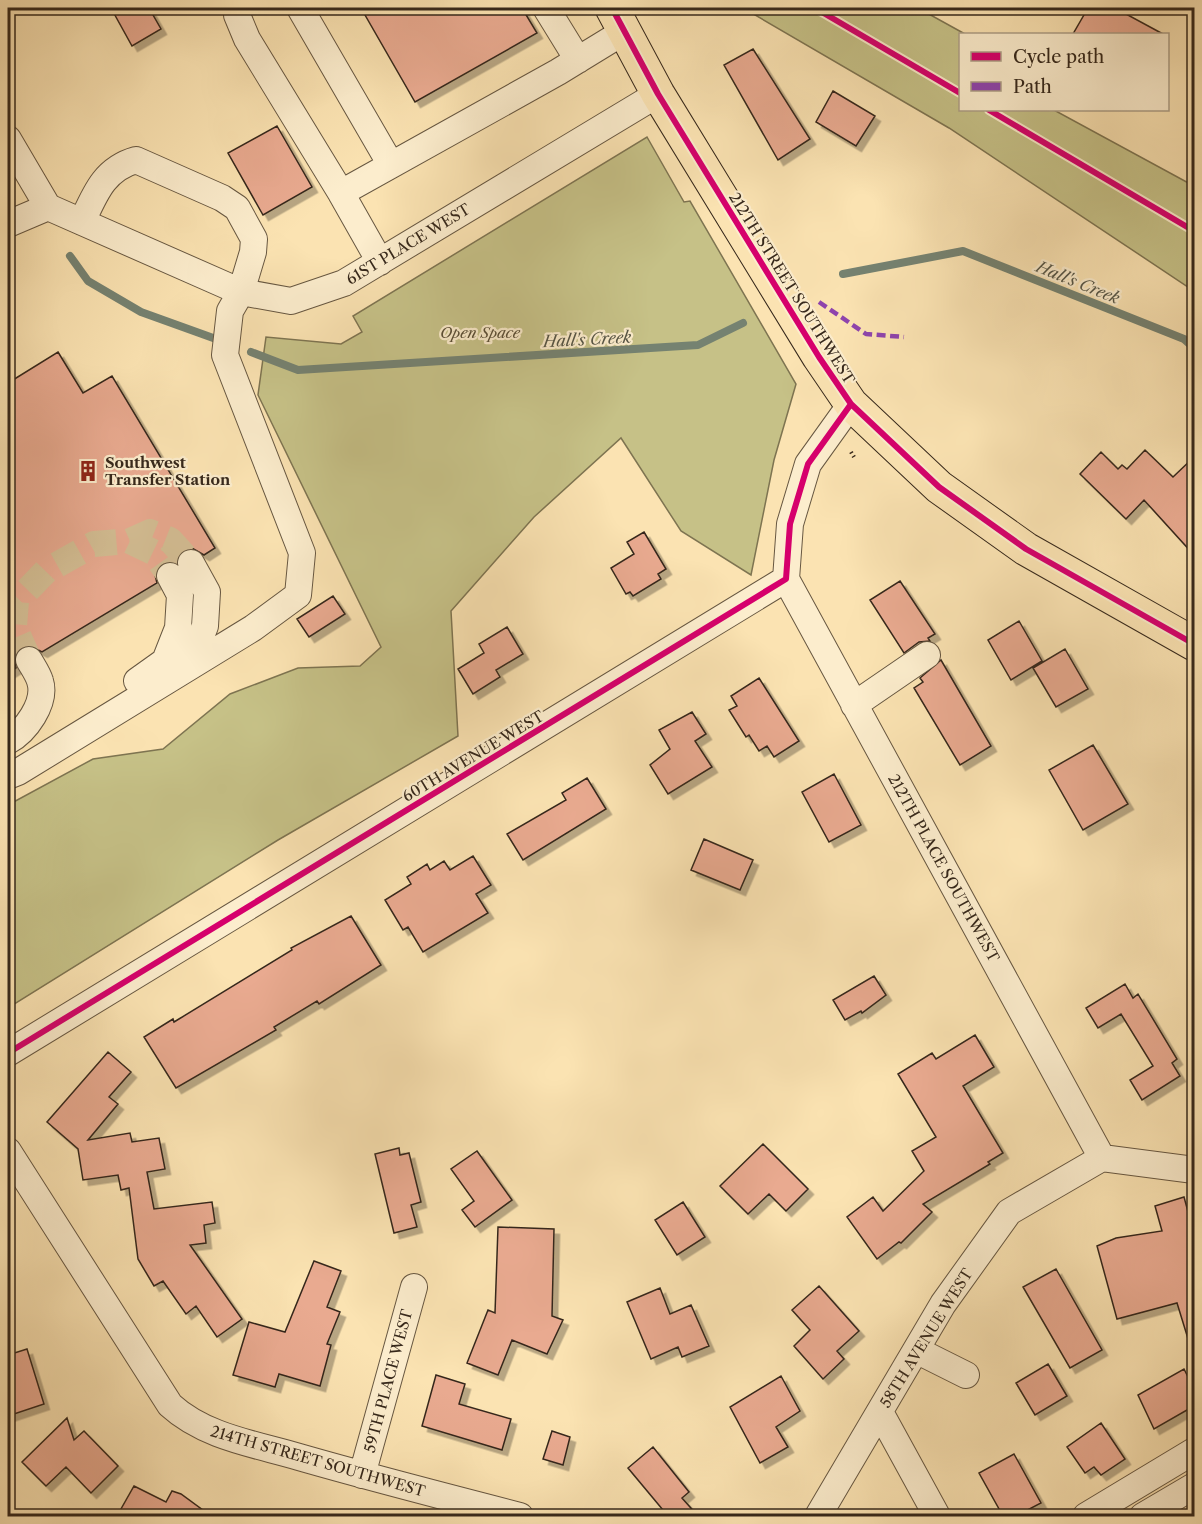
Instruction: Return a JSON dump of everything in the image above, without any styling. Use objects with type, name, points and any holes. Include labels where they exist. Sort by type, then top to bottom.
[{"type":"main road","name":"212TH STREET SOUTHWEST","points":[[621,16],[658,94],[819,357],[851,404],[939,487],[1026,549],[1194,644]]},
{"type":"street","points":[[237,8],[237,15],[247,39],[341,193],[380,262]]},
{"type":"street","points":[[300,8],[391,165]]},
{"type":"street","points":[[546,8],[578,60]]},
{"type":"street","points":[[341,193],[578,60],[621,16]]},
{"type":"street","name":"61ST PLACE WEST","points":[[48,207],[241,291],[291,301],[344,283],[658,94]]},
{"type":"street","points":[[8,139],[48,207],[8,224]]},
{"type":"street","points":[[8,776],[253,628],[298,595],[302,553],[225,355],[230,311],[241,291],[254,252],[254,239],[237,208],[222,198],[143,161],[128,162],[109,174],[98,186],[82,222]]},
{"type":"street","points":[[786,579],[790,524],[808,464],[851,404]]},
{"type":"street","points":[[8,763],[125,690],[165,661],[178,628],[181,569],[207,592],[205,626],[189,667]]},
{"type":"street","name":"212TH PLACE SOUTHWEST","points":[[786,579],[1102,1158]]},
{"type":"street","name":"60TH AVENUE WEST","points":[[8,1053],[786,579]]},
{"type":"street","points":[[855,705],[927,655]]},
{"type":"street","points":[[11,738],[39,706],[41,683],[29,660]]},
{"type":"street","name":"214TH STREET SOUTHWEST","points":[[8,1151],[170,1405],[192,1423],[207,1430],[362,1475],[519,1516]]},
{"type":"street","points":[[1102,1158],[1194,1170]]},
{"type":"street","name":"58TH AVENUE WEST","points":[[818,1516],[943,1304],[1009,1212],[1102,1158]]},
{"type":"street","name":"59TH PLACE WEST","points":[[362,1475],[414,1287]]},
{"type":"street","points":[[916,1350],[966,1375]]},
{"type":"street","points":[[880,1412],[938,1516]]},
{"type":"street","points":[[1086,1516],[1194,1451]]},
{"type":"street","points":[[1143,1516],[1194,1486]]},
{"type":"green space","points":[[743,8],[918,8],[963,33],[959,33],[959,111],[1056,111],[1194,186],[1194,291],[949,128]]},
{"type":"green space","name":"Open Space","points":[[647,137],[684,202],[690,201],[796,384],[774,460],[751,575],[681,531],[621,438],[534,517],[451,611],[458,736],[278,840],[8,1008],[8,805],[93,759],[163,749],[230,694],[298,668],[360,666],[381,647],[258,395],[266,337],[341,344],[362,332],[353,316]]},
{"type":"building","points":[[111,8],[149,8],[161,29],[132,46]]},
{"type":"building","points":[[361,8],[522,8],[537,33],[415,102]]},
{"type":"building","points":[[1088,8],[1115,8],[1161,33],[1074,33]]},
{"type":"building","points":[[753,49],[810,139],[778,160],[724,65]]},
{"type":"building","points":[[833,91],[875,116],[856,146],[816,122]]},
{"type":"building","points":[[277,126],[312,187],[263,215],[228,153]]},
{"type":"building","name":"Southwest Transfer Station","points":[[58,352],[83,393],[112,376],[215,548],[204,555],[192,548],[183,550],[176,563],[164,563],[158,568],[155,575],[157,583],[42,652],[29,645],[21,647],[14,660],[16,668],[8,673],[8,383]]},
{"type":"building","points":[[1145,450],[1173,477],[1194,457],[1194,555],[1144,500],[1126,519],[1080,474],[1101,452],[1118,469],[1122,465],[1127,469]]},
{"type":"building","points":[[644,532],[666,569],[658,574],[661,579],[633,596],[630,592],[626,594],[611,568],[634,554],[627,542]]},
{"type":"building","points":[[900,581],[935,634],[928,638],[930,641],[919,642],[904,653],[870,600]]},
{"type":"building","points":[[333,596],[345,614],[309,637],[297,619]]},
{"type":"building","points":[[1019,621],[1042,661],[1011,680],[988,640]]},
{"type":"building","points":[[507,627],[523,654],[496,670],[500,677],[473,694],[458,669],[484,653],[479,644]]},
{"type":"building","points":[[1065,649],[1088,689],[1056,707],[1033,668]]},
{"type":"building","points":[[941,660],[991,746],[960,765],[914,688],[923,682],[920,678]]},
{"type":"building","points":[[759,678],[799,741],[774,757],[767,746],[759,751],[749,735],[746,737],[729,710],[737,706],[731,696]]},
{"type":"building","points":[[692,712],[706,734],[695,741],[712,767],[668,794],[650,765],[670,749],[659,730]]},
{"type":"building","points":[[1093,745],[1128,804],[1083,830],[1049,770]]},
{"type":"building","points":[[834,774],[861,825],[829,842],[802,792]]},
{"type":"building","points":[[587,778],[606,809],[523,860],[507,834],[566,800],[562,793]]},
{"type":"building","points":[[704,839],[753,860],[740,890],[691,870]]},
{"type":"building","points":[[473,856],[491,885],[476,894],[488,913],[423,952],[408,927],[403,930],[385,900],[411,884],[407,877],[427,864],[430,870],[444,861],[450,870]]},
{"type":"building","points":[[351,916],[381,965],[319,1004],[317,1001],[274,1027],[276,1030],[176,1088],[144,1037],[173,1019],[174,1022],[292,950],[291,948]]},
{"type":"building","points":[[874,976],[886,995],[862,1013],[861,1011],[845,1020],[833,1000]]},
{"type":"building","points":[[1125,984],[1133,998],[1138,994],[1177,1059],[1172,1063],[1180,1076],[1142,1100],[1130,1080],[1153,1066],[1121,1014],[1098,1028],[1086,1008]]},
{"type":"building","points":[[975,1035],[994,1067],[963,1086],[1003,1153],[988,1162],[990,1164],[923,1204],[932,1212],[901,1243],[899,1242],[877,1259],[847,1217],[873,1197],[883,1211],[924,1171],[912,1151],[936,1137],[898,1074],[932,1053],[936,1059]]},
{"type":"building","points":[[108,1052],[131,1072],[109,1097],[118,1104],[88,1140],[130,1133],[132,1142],[159,1138],[165,1169],[147,1172],[154,1209],[212,1202],[215,1223],[204,1225],[206,1243],[190,1245],[242,1319],[217,1337],[196,1306],[186,1314],[163,1281],[154,1286],[138,1259],[129,1188],[121,1190],[118,1175],[83,1180],[78,1149],[47,1122]]},
{"type":"building","points":[[763,1144],[808,1189],[786,1211],[769,1194],[748,1214],[720,1186]]},
{"type":"building","points":[[399,1148],[400,1155],[409,1153],[421,1202],[411,1205],[417,1227],[394,1233],[375,1154]]},
{"type":"building","points":[[477,1151],[512,1200],[475,1227],[462,1210],[474,1201],[451,1169]]},
{"type":"building","points":[[1184,1197],[1194,1234],[1194,1342],[1189,1342],[1177,1303],[1117,1319],[1097,1246],[1116,1238],[1162,1231],[1155,1206]]},
{"type":"building","points":[[683,1202],[705,1237],[677,1255],[655,1220]]},
{"type":"building","points":[[498,1227],[554,1229],[552,1316],[563,1320],[547,1354],[512,1340],[498,1375],[467,1363],[488,1310],[495,1313]]},
{"type":"building","points":[[314,1261],[341,1271],[327,1307],[340,1312],[327,1344],[331,1345],[320,1386],[279,1374],[275,1387],[233,1375],[249,1322],[285,1332]]},
{"type":"building","points":[[1056,1269],[1102,1350],[1070,1368],[1023,1287]]},
{"type":"building","points":[[819,1286],[859,1331],[837,1351],[844,1359],[823,1379],[794,1346],[810,1330],[792,1310]]},
{"type":"building","points":[[660,1288],[670,1314],[691,1305],[709,1346],[682,1357],[678,1347],[651,1359],[627,1302]]},
{"type":"building","points":[[27,1349],[44,1404],[8,1416],[8,1355]]},
{"type":"building","points":[[1048,1364],[1067,1396],[1035,1415],[1016,1383]]},
{"type":"building","points":[[1184,1369],[1194,1389],[1194,1406],[1154,1429],[1138,1395]]},
{"type":"building","points":[[436,1375],[465,1384],[459,1404],[511,1419],[502,1450],[422,1426]]},
{"type":"building","points":[[781,1376],[800,1411],[776,1427],[788,1447],[760,1463],[730,1407]]},
{"type":"building","points":[[67,1418],[74,1440],[84,1431],[118,1466],[91,1493],[66,1467],[46,1486],[22,1462]]},
{"type":"building","points":[[1101,1423],[1125,1459],[1101,1475],[1094,1467],[1085,1473],[1067,1447]]},
{"type":"building","points":[[552,1431],[570,1437],[563,1465],[543,1459]]},
{"type":"building","points":[[653,1447],[689,1492],[682,1498],[698,1516],[668,1516],[628,1468]]},
{"type":"building","points":[[1014,1454],[1041,1503],[1016,1516],[1003,1516],[979,1473]]},
{"type":"building","points":[[134,1486],[166,1502],[172,1491],[181,1494],[211,1516],[117,1516]]},
{"type":"waterway","name":"Hall's Creek","points":[[843,274],[963,251],[1184,339],[1194,348]]},
{"type":"waterway","name":"Hall's Creek","points":[[70,256],[88,281],[141,312],[216,339]]},
{"type":"waterway","name":"Hall's Creek","points":[[251,352],[298,370],[698,345],[743,323]]},
{"type":"tunnel","points":[[130,541],[150,532],[170,540],[191,563]]},
{"type":"tunnel","points":[[29,660],[14,626],[16,602],[46,571],[94,544],[130,541],[153,552],[170,576]]},
{"type":"marked path","points":[[819,302],[866,334],[904,337]]},
{"type":"cycle path","points":[[612,8],[658,94],[819,357],[851,404],[939,487],[1026,549],[1194,644]]},
{"type":"cycle path","points":[[815,8],[959,92]]},
{"type":"cycle path","points":[[991,111],[1194,231]]},
{"type":"cycle path","points":[[8,1053],[786,579],[790,524],[808,464],[851,404]]},
{"type":"place","name":"Southwest Transfer Station","points":[[88,471]]}]
